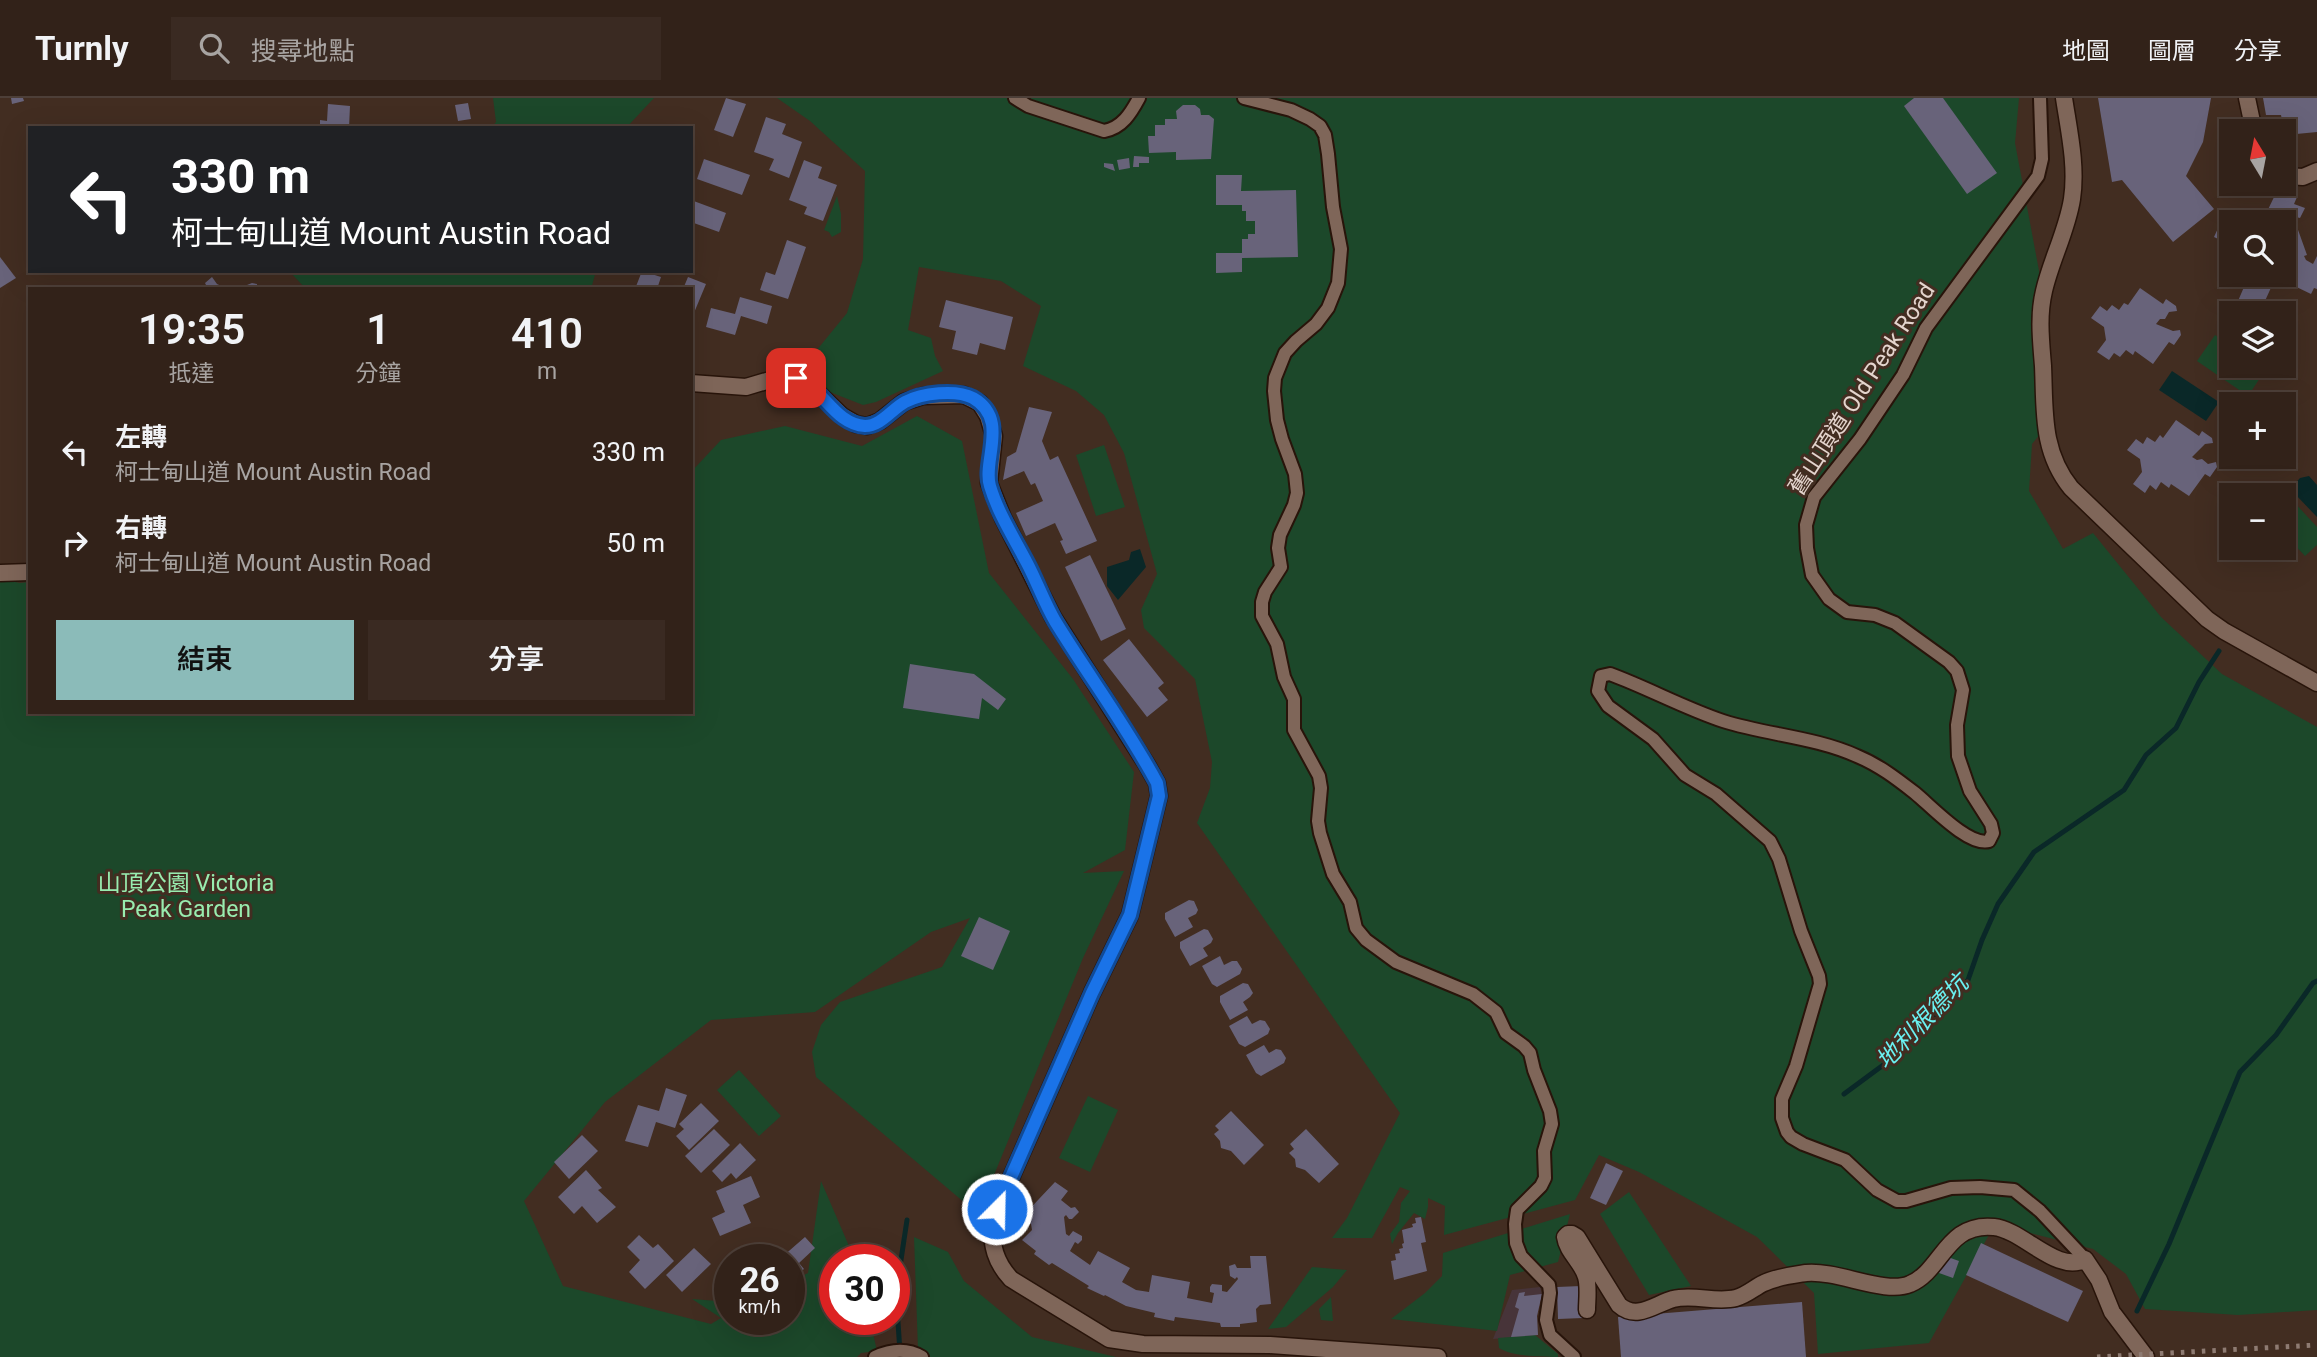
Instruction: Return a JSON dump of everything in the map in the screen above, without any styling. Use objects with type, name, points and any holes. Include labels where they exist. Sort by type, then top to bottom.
[{"type":"street","points":[[1015,98],[1028,106],[1104,131],[1121,123],[1139,98]]},
{"type":"street","points":[[1244,98],[1291,110],[1310,118],[1320,126],[1325,135],[1333,206],[1342,249],[1338,283],[1328,308],[1316,324],[1285,353],[1275,378],[1277,420],[1295,474],[1297,493],[1280,535],[1280,567],[1264,595],[1262,615],[1276,642],[1284,677],[1294,699],[1294,730],[1315,765],[1320,779],[1320,834],[1332,874],[1350,902],[1356,928],[1366,940],[1396,962],[1473,994],[1496,1012],[1506,1033],[1530,1053],[1552,1122],[1544,1151],[1545,1178],[1517,1210],[1516,1243],[1522,1258],[1549,1285],[1546,1321],[1550,1335],[1574,1357]]},
{"type":"street","name":"舊山頂道 Old Peak Road","points":[[2040,98],[2042,159],[2038,176],[1926,328],[1903,375],[1855,446],[1814,497],[1806,525],[1812,575],[1829,599],[1847,612],[1875,615],[1892,621],[1945,659],[1957,671],[1963,690],[1957,725],[1958,756],[1970,791],[1991,824],[1993,833],[1989,841],[1981,841],[1959,830],[1892,776],[1857,755],[1712,717],[1610,674],[1601,676],[1598,687],[1608,706],[1656,741],[1685,775],[1716,794],[1765,835],[1778,854],[1801,931],[1820,982],[1796,1066],[1782,1099],[1782,1118],[1788,1134],[1798,1142],[1845,1160],[1877,1190],[1897,1201],[1965,1187],[2014,1190],[2040,1211],[2085,1259]]},
{"type":"street","points":[[2064,98],[2073,154],[2073,190],[2066,226],[2043,292],[2040,313],[2042,399],[2056,467],[2071,488],[2216,625],[2317,683]]},
{"type":"street","points":[[2247,98],[2252,119]]},
{"type":"street","points":[[2296,177],[2303,177],[2317,171]]},
{"type":"street","points":[[693,383],[746,387],[780,377],[796,378],[811,386],[842,416],[856,424],[867,426],[880,421],[904,402],[923,396],[964,395],[980,403],[988,415],[994,436],[989,483],[1003,518],[1053,617],[1157,783],[1159,796],[1130,915],[1092,993],[991,1223],[992,1240],[1000,1268],[1011,1279],[1109,1339],[1143,1345],[1270,1345],[1438,1357]]},
{"type":"street","points":[[0,573],[28,572]]},
{"type":"street","points":[[1587,1310],[1587,1279],[1566,1243],[1565,1237],[1568,1234],[1577,1237],[1619,1306],[1636,1312],[1681,1298],[1736,1298],[1769,1281],[1806,1273],[1828,1273],[1882,1286],[1902,1287],[1922,1277],[1958,1237],[1982,1227],[1994,1227],[2010,1231],[2062,1261],[2075,1263],[2085,1259],[2099,1280],[2112,1312],[2146,1357]]},
{"type":"street","points":[[876,1356],[887,1352],[917,1354]]},
{"type":"shaded area","points":[[1540,1287],[1542,1294],[1537,1316],[1538,1335],[1493,1339],[1512,1290]]},
{"type":"green space","points":[[493,98],[654,98],[628,126],[493,126],[496,122]]},
{"type":"green space","points":[[777,98],[2019,98],[2015,143],[2043,292],[2052,399],[2048,424],[2032,444],[2029,491],[2063,549],[2093,533],[2161,617],[2222,674],[2317,727],[2317,1310],[2238,1315],[2145,1309],[2126,1274],[2093,1249],[1995,1224],[1929,1343],[1818,1354],[1814,1293],[1757,1237],[1639,1172],[1599,1155],[1575,1200],[1444,1235],[1445,1206],[1428,1198],[1425,1219],[1414,1213],[1392,1244],[1390,1234],[1399,1222],[1401,1203],[1410,1191],[1400,1187],[1372,1238],[1332,1238],[1347,1218],[1400,1113],[1197,823],[1210,788],[1212,762],[1195,679],[1144,628],[1141,610],[1157,574],[1124,453],[1104,415],[1076,391],[1023,366],[1041,306],[1001,281],[919,267],[908,330],[931,338],[935,356],[943,371],[876,402],[863,405],[794,378],[847,313],[863,259],[865,171],[810,121]]},
{"type":"green space","points":[[837,196],[841,232],[832,237],[824,230]]},
{"type":"green space","points":[[291,273],[595,273],[592,287],[304,287]]},
{"type":"green space","points":[[2215,335],[2219,338],[2219,376],[2197,361]]},
{"type":"green space","points":[[2222,378],[2260,378],[2251,392],[2242,392]]},
{"type":"green space","name":"山頂公園 Victoria Peak Garden","points":[[917,416],[962,441],[989,573],[1073,679],[1134,772],[1125,850],[1083,873],[1124,871],[1083,958],[978,1214],[816,1077],[812,1052],[821,1025],[840,1002],[942,967],[970,918],[931,932],[815,1012],[711,1020],[605,1102],[524,1201],[563,1286],[711,1324],[714,1322],[714,1335],[805,1335],[805,1275],[808,1273],[821,1181],[848,1244],[819,1244],[819,1335],[873,1335],[877,1351],[861,1353],[857,1357],[0,1357],[0,579],[28,582],[28,714],[693,714],[693,470],[721,440],[785,426],[862,446]]},
{"type":"green space","points":[[1104,445],[1125,507],[1096,516],[1076,455]]},
{"type":"green space","points":[[2296,504],[2317,527],[2317,545],[2305,556],[2296,547]]},
{"type":"green space","points":[[739,1070],[781,1116],[759,1136],[717,1090]]},
{"type":"green space","points":[[1088,1096],[1118,1110],[1090,1172],[1059,1158]]},
{"type":"green space","points":[[1629,1192],[1691,1286],[1649,1295],[1600,1214]]},
{"type":"green space","points":[[1570,1214],[1558,1262],[1510,1275],[1497,1331],[1391,1319],[1442,1276],[1443,1253]]},
{"type":"green space","points":[[914,1237],[948,1252],[964,1281],[1032,1337],[1116,1357],[926,1357],[918,1349]]},
{"type":"green space","points":[[1312,1267],[1347,1270],[1333,1287],[1286,1327],[1268,1329]]},
{"type":"green space","points":[[1331,1297],[1333,1321],[1321,1320],[1319,1309]]},
{"type":"green space","points":[[692,1299],[714,1301],[714,1313]]},
{"type":"green space","points":[[1535,1335],[1558,1354],[1558,1357],[1519,1355],[1499,1348],[1498,1338]]},
{"type":"water","points":[[2172,371],[2219,402],[2206,421],[2159,390]]},
{"type":"water","points":[[2309,476],[2317,485],[2317,517],[2296,495],[2296,483],[2300,478]]},
{"type":"water","points":[[1140,549],[1146,567],[1118,600],[1107,586],[1107,567],[1129,560],[1131,552]]},
{"type":"building","points":[[11,98],[23,98],[24,101],[12,104]]},
{"type":"building","points":[[726,98],[746,104],[733,137],[714,130]]},
{"type":"building","points":[[1914,98],[1943,98],[1997,173],[1967,194],[1904,106]]},
{"type":"building","points":[[2098,98],[2211,98],[2203,142],[2186,176],[2214,209],[2173,242],[2122,180],[2112,182]]},
{"type":"building","points":[[2263,98],[2317,98],[2317,132],[2296,134],[2296,119],[2266,115]]},
{"type":"building","points":[[468,103],[471,119],[458,121],[455,105]]},
{"type":"building","points":[[328,104],[350,106],[349,126],[320,126],[320,120],[327,121]]},
{"type":"building","points":[[1183,105],[1195,105],[1200,109],[1201,115],[1209,115],[1214,119],[1211,159],[1176,160],[1176,152],[1149,153],[1148,136],[1155,136],[1155,125],[1165,125],[1165,119],[1177,119],[1176,111]]},
{"type":"building","points":[[766,117],[786,124],[782,134],[802,142],[789,178],[769,170],[774,159],[754,152]]},
{"type":"building","points":[[1134,156],[1149,157],[1149,163],[1139,163],[1139,167],[1133,167]]},
{"type":"building","points":[[1129,158],[1130,168],[1119,170],[1117,160]]},
{"type":"building","points":[[704,159],[750,175],[742,195],[697,179]]},
{"type":"building","points":[[804,160],[822,167],[818,178],[837,185],[823,221],[804,214],[807,207],[789,200]]},
{"type":"building","points":[[1104,163],[1113,164],[1115,171],[1104,167]]},
{"type":"building","points":[[1216,175],[1242,175],[1241,191],[1296,190],[1298,257],[1242,258],[1242,272],[1216,273],[1216,253],[1242,253],[1242,239],[1248,239],[1248,234],[1255,234],[1255,221],[1246,221],[1246,211],[1242,211],[1242,205],[1216,205]]},
{"type":"building","points":[[2275,196],[2297,197],[2294,204],[2305,208],[2300,218],[2296,217],[2296,210],[2268,210]]},
{"type":"building","points":[[693,201],[726,213],[719,232],[693,223]]},
{"type":"building","points":[[2219,226],[2219,239],[2214,237]]},
{"type":"building","points":[[2297,227],[2307,255],[2304,256],[2306,260],[2313,264],[2317,256],[2317,289],[2314,288],[2311,294],[2296,287]]},
{"type":"building","points":[[787,240],[806,247],[788,299],[760,290],[766,272],[775,275]]},
{"type":"building","points":[[0,257],[16,278],[0,288]]},
{"type":"building","points":[[641,273],[661,277],[658,287],[636,287]]},
{"type":"building","points":[[212,277],[224,287],[207,287],[205,283]]},
{"type":"building","points":[[688,277],[706,284],[693,315],[693,287],[684,287]]},
{"type":"building","points":[[252,283],[257,284],[257,287],[242,287]]},
{"type":"building","points":[[2244,287],[2271,287],[2265,301],[2238,301]]},
{"type":"building","points":[[2140,288],[2163,304],[2166,299],[2176,306],[2177,311],[2169,312],[2165,319],[2160,319],[2156,324],[2173,331],[2180,330],[2181,335],[2174,345],[2169,342],[2153,364],[2135,351],[2133,355],[2126,350],[2120,357],[2114,353],[2109,360],[2097,352],[2106,340],[2104,327],[2091,318],[2100,306],[2107,311],[2112,305],[2119,310],[2124,303],[2128,305]]},
{"type":"building","points":[[740,297],[772,306],[767,324],[741,316],[735,335],[706,327],[711,308],[735,314]]},
{"type":"building","points":[[946,300],[1013,317],[1005,350],[980,343],[977,355],[952,349],[956,331],[939,327]]},
{"type":"building","points":[[1029,407],[1052,412],[1042,441],[1050,460],[1058,456],[1097,541],[1066,554],[1055,523],[1026,536],[1016,513],[1043,501],[1035,483],[1031,485],[1024,471],[1003,480],[1007,457],[1016,452]]},
{"type":"building","points":[[2176,420],[2199,436],[2202,431],[2212,438],[2213,443],[2205,444],[2192,457],[2202,459],[2208,464],[2216,462],[2217,467],[2210,477],[2205,474],[2189,496],[2171,484],[2169,488],[2161,482],[2156,490],[2150,485],[2145,493],[2133,484],[2142,472],[2140,459],[2127,450],[2136,439],[2143,444],[2147,437],[2155,442],[2160,435],[2163,438]]},
{"type":"building","points":[[1090,555],[1126,629],[1101,641],[1065,567]]},
{"type":"building","points":[[1129,639],[1164,683],[1158,688],[1168,700],[1147,717],[1103,660]]},
{"type":"building","points":[[910,664],[974,674],[1006,699],[998,710],[982,698],[979,719],[903,708]]},
{"type":"building","points":[[1189,900],[1194,901],[1198,910],[1188,918],[1193,927],[1175,937],[1165,919],[1165,913]]},
{"type":"building","points":[[979,917],[1010,931],[993,970],[961,956]]},
{"type":"building","points":[[1204,929],[1208,930],[1213,939],[1203,948],[1208,956],[1190,966],[1180,948],[1180,942]]},
{"type":"building","points":[[1220,956],[1224,965],[1237,961],[1242,969],[1240,974],[1217,987],[1212,984],[1202,966]]},
{"type":"building","points":[[1243,983],[1248,984],[1253,993],[1243,1002],[1248,1010],[1230,1020],[1220,1002],[1220,996]]},
{"type":"building","points":[[1247,1016],[1252,1024],[1265,1021],[1270,1029],[1268,1034],[1245,1047],[1239,1044],[1229,1026]]},
{"type":"building","points":[[1264,1045],[1269,1053],[1276,1049],[1281,1050],[1286,1058],[1284,1063],[1261,1076],[1256,1073],[1246,1055]]},
{"type":"building","points":[[666,1088],[687,1095],[675,1128],[656,1122],[648,1147],[625,1141],[638,1105],[659,1111]]},
{"type":"building","points":[[701,1103],[719,1121],[689,1150],[676,1136],[684,1129],[679,1124]]},
{"type":"building","points":[[1231,1111],[1264,1145],[1244,1165],[1231,1151],[1221,1148],[1220,1141],[1214,1134],[1219,1130],[1215,1126]]},
{"type":"building","points":[[714,1129],[730,1145],[701,1173],[685,1156]]},
{"type":"building","points":[[1306,1129],[1339,1164],[1319,1183],[1305,1170],[1296,1167],[1295,1159],[1289,1153],[1294,1149],[1290,1144]]},
{"type":"building","points":[[582,1135],[598,1151],[569,1179],[554,1162]]},
{"type":"building","points":[[740,1143],[756,1160],[736,1179],[731,1173],[722,1182],[712,1171]]},
{"type":"building","points":[[1606,1163],[1623,1171],[1606,1205],[1590,1198]]},
{"type":"building","points":[[586,1170],[602,1188],[598,1190],[616,1207],[597,1223],[582,1206],[574,1214],[558,1197]]},
{"type":"building","points":[[751,1176],[760,1197],[743,1205],[751,1223],[720,1236],[712,1218],[725,1212],[716,1191]]},
{"type":"building","points":[[1055,1182],[1068,1191],[1061,1200],[1079,1212],[1072,1219],[1066,1215],[1064,1217],[1066,1234],[1069,1236],[1073,1231],[1082,1236],[1082,1240],[1078,1244],[1075,1242],[1070,1251],[1090,1265],[1098,1251],[1130,1268],[1122,1282],[1136,1290],[1149,1292],[1152,1275],[1190,1282],[1187,1298],[1212,1303],[1212,1284],[1222,1285],[1222,1291],[1227,1292],[1238,1279],[1230,1276],[1229,1266],[1235,1264],[1237,1268],[1251,1268],[1250,1256],[1266,1256],[1271,1304],[1260,1305],[1256,1309],[1257,1322],[1240,1324],[1240,1327],[1221,1327],[1220,1323],[1175,1317],[1174,1321],[1154,1317],[1155,1313],[1126,1306],[1087,1288],[1089,1286],[1034,1254],[1036,1251],[1022,1240],[1032,1230],[1031,1224],[1022,1217]]},
{"type":"building","points":[[1421,1217],[1426,1242],[1421,1243],[1427,1271],[1394,1280],[1391,1261],[1396,1260],[1395,1254],[1400,1253],[1399,1249],[1403,1248],[1402,1230],[1413,1227],[1415,1218]]},
{"type":"building","points":[[639,1235],[653,1248],[658,1244],[674,1261],[645,1289],[629,1272],[640,1260],[627,1247]]},
{"type":"building","points":[[805,1237],[815,1248],[805,1257],[805,1244],[797,1244]]},
{"type":"building","points":[[1981,1243],[2083,1291],[2068,1322],[1966,1275]]},
{"type":"building","points":[[694,1248],[711,1264],[682,1292],[666,1275]]},
{"type":"building","points":[[1945,1256],[1959,1261],[1953,1278],[1939,1273]]},
{"type":"building","points":[[1581,1286],[1583,1318],[1558,1319],[1557,1287]]},
{"type":"building","points":[[1525,1292],[1524,1296],[1542,1294],[1537,1316],[1538,1335],[1511,1337],[1519,1309],[1515,1307],[1519,1293]]},
{"type":"building","points":[[1802,1302],[1806,1357],[1621,1357],[1618,1317]]},
{"type":"waterway","name":"地利根德坑","points":[[1844,1094],[1890,1060],[1968,980],[1998,904],[2034,852],[2124,790],[2146,755],[2176,728],[2199,682],[2219,651]]},
{"type":"waterway","points":[[2137,1311],[2169,1244],[2240,1072],[2276,1035],[2317,981]]},
{"type":"waterway","points":[[900,1352],[896,1293],[907,1220]]},
{"type":"railway","points":[[2097,1357],[2317,1345]]},
{"type":"route","points":[[796,378],[816,390],[842,416],[856,424],[867,426],[880,421],[904,402],[923,396],[964,395],[980,403],[988,415],[994,436],[989,483],[1003,518],[1053,617],[1157,783],[1159,796],[1130,915],[1092,993],[997,1209]]}]
